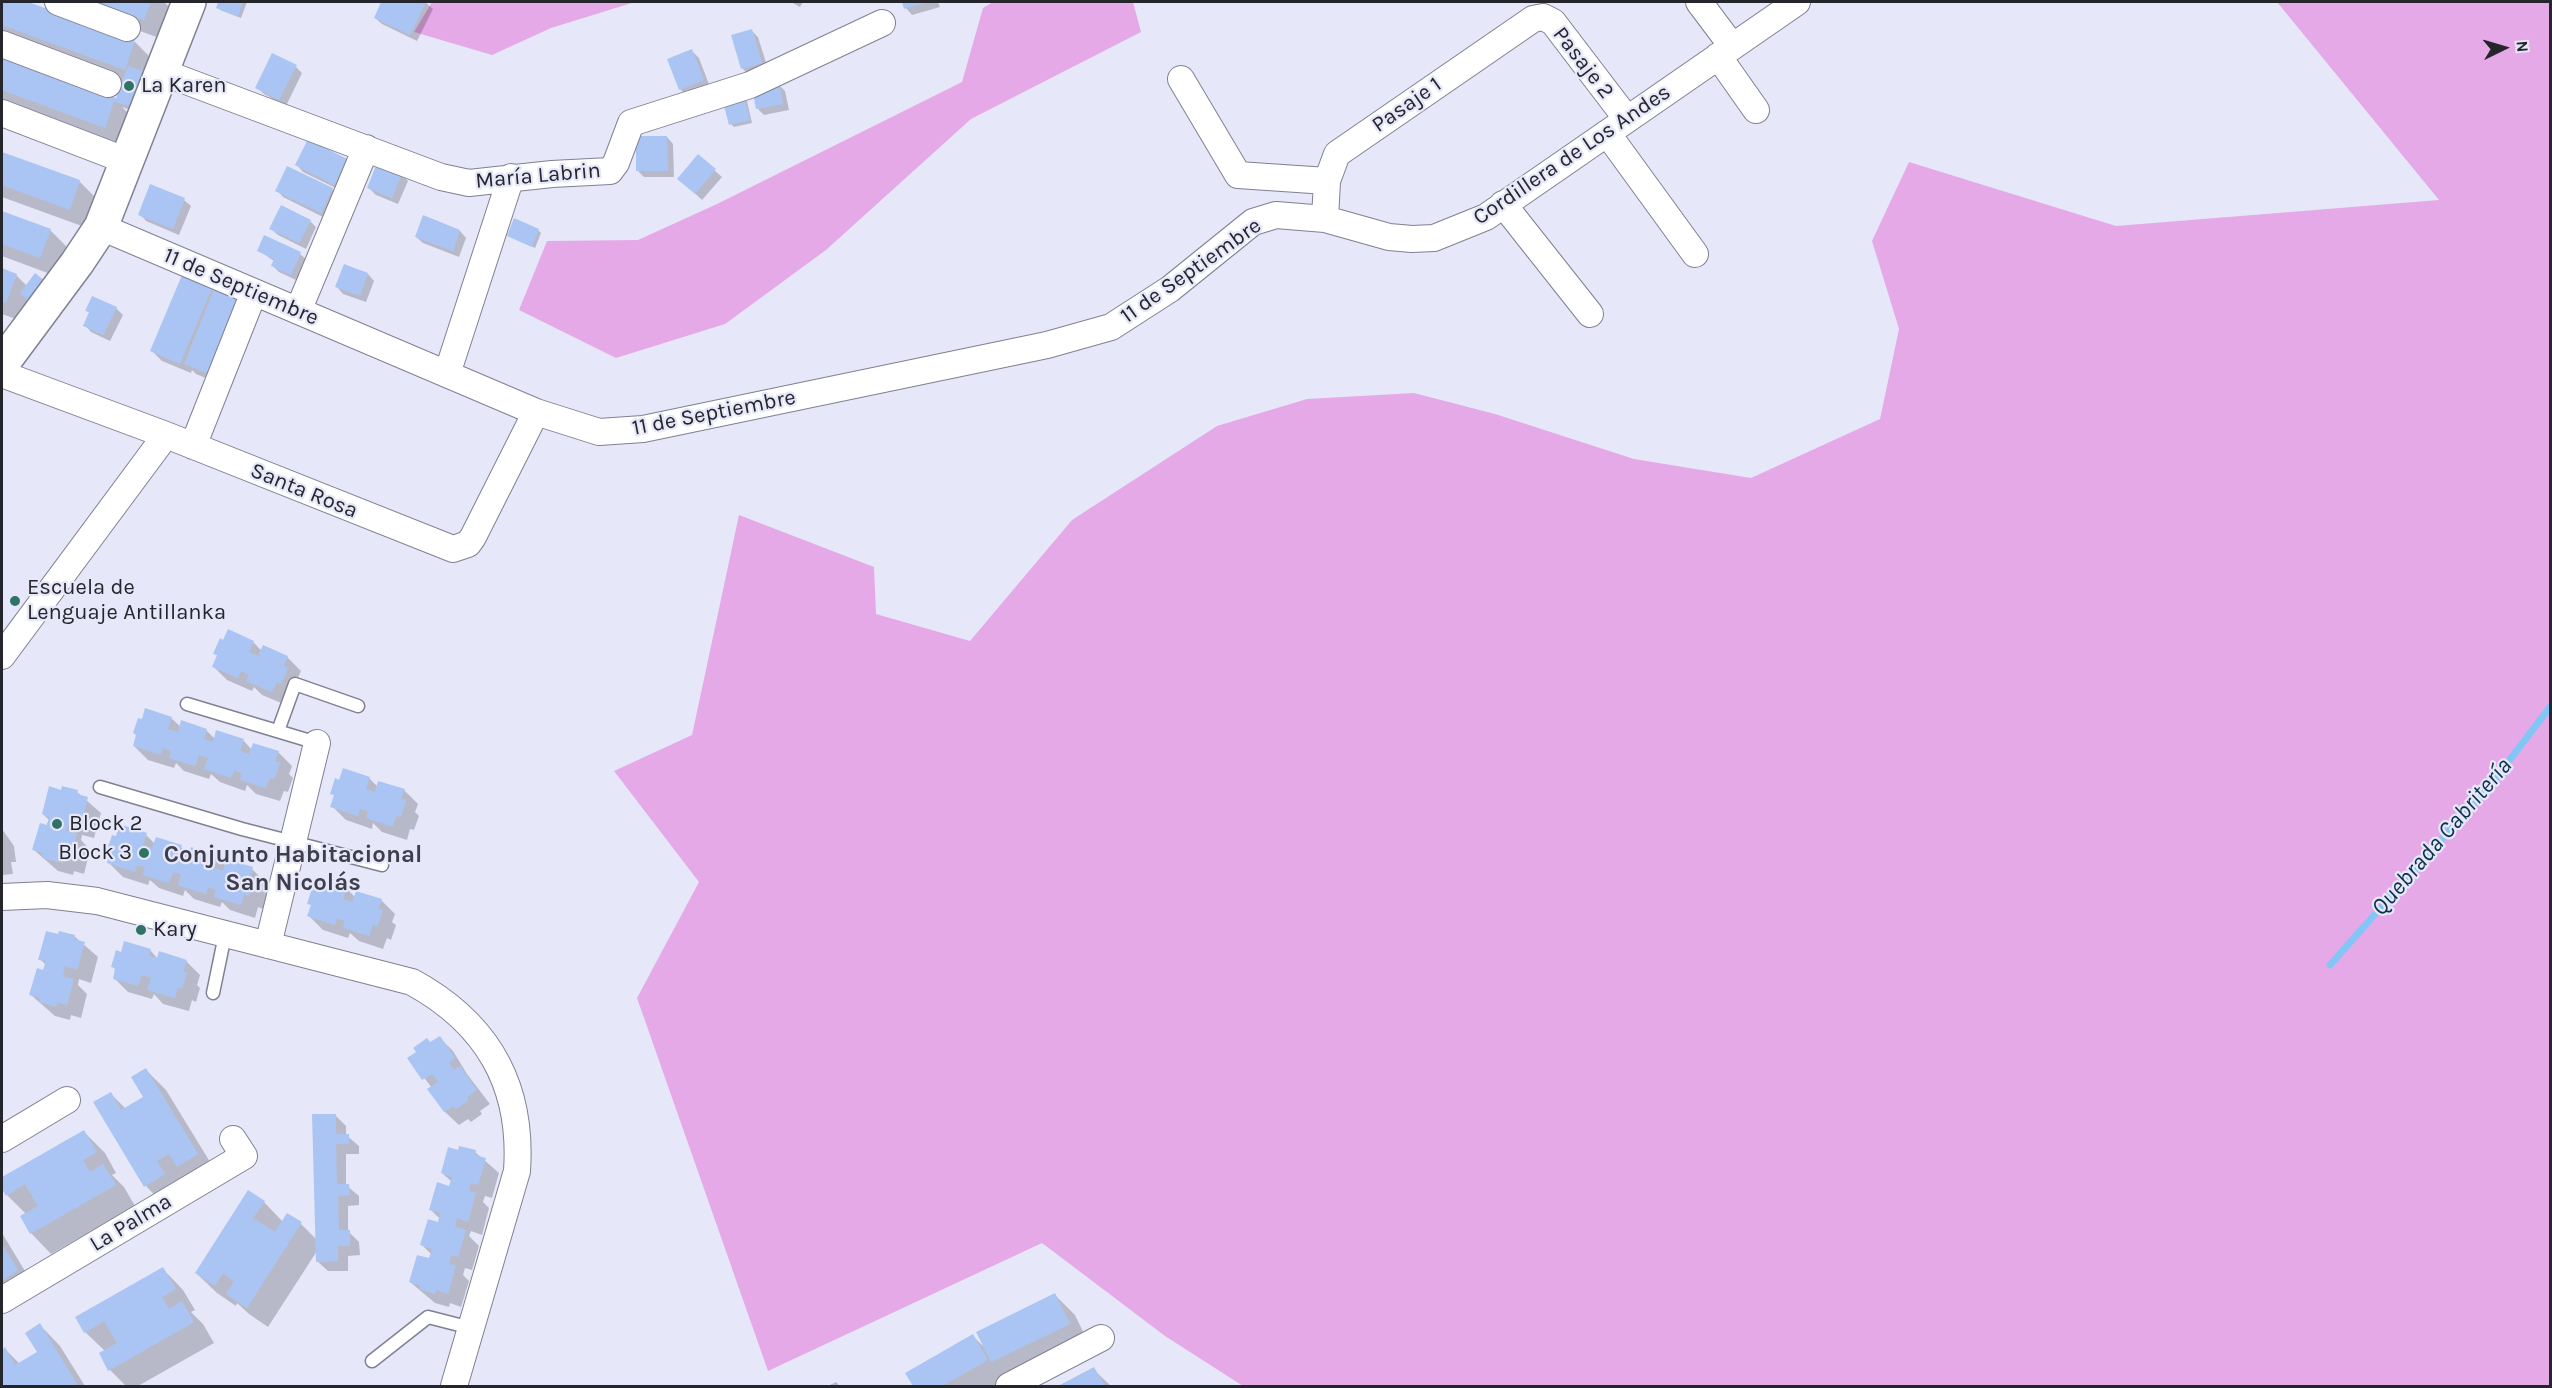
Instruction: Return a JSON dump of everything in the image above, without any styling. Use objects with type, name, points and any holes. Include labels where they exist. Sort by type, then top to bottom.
[{"type":"street","points":[[58,2],[127,27]]},
{"type":"street","points":[[2,364],[101,227],[189,2]]},
{"type":"street","points":[[1699,2],[1756,110]]},
{"type":"street","name":"Cordillera de Los Andes","points":[[1325,219],[1389,237],[1434,238],[1486,217],[1797,2]]},
{"type":"street","name":"Pasaje 2","points":[[1533,19],[1543,17],[1553,22],[1695,254]]},
{"type":"street","name":"Pasaje 1","points":[[1325,219],[1327,181],[1337,153],[1533,19]]},
{"type":"street","name":"María Labrin","points":[[162,72],[441,177],[469,183],[511,177],[610,171],[616,163],[631,123],[750,85],[882,23]]},
{"type":"street","points":[[2,44],[108,84]]},
{"type":"street","points":[[1181,80],[1238,175],[1327,181]]},
{"type":"street","points":[[2,113],[127,161]]},
{"type":"street","points":[[298,311],[366,148]]},
{"type":"street","points":[[447,374],[511,177]]},
{"type":"street","points":[[1503,204],[1590,314]]},
{"type":"street","name":"11 de Septiembre","points":[[101,227],[536,412],[599,432],[643,429],[1047,345],[1111,327],[1170,289],[1253,222],[1276,215],[1325,219]]},
{"type":"street","points":[[193,446],[254,292]]},
{"type":"street","name":"Santa Rosa","points":[[2,374],[166,435],[453,549],[468,544],[473,537],[536,412]]},
{"type":"street","points":[[2,656],[166,435]]},
{"type":"street","points":[[268,945],[317,743]]},
{"type":"street","points":[[2,897],[47,895],[97,901],[412,982],[434,994],[471,1025],[498,1065],[507,1085],[517,1128],[517,1171],[454,1386]]},
{"type":"street","points":[[2,1139],[67,1100]]},
{"type":"street","name":"La Palma","points":[[2,1300],[244,1156],[233,1139]]},
{"type":"street","points":[[1009,1386],[1101,1338]]},
{"type":"lane","points":[[278,732],[295,684],[358,706]]},
{"type":"lane","points":[[187,704],[317,743]]},
{"type":"lane","points":[[100,788],[382,865]]},
{"type":"lane","points":[[213,993],[225,935]]},
{"type":"lane","points":[[372,1361],[428,1317],[471,1328]]},
{"type":"shaded area","points":[[432,2],[635,2],[551,28],[492,55],[414,32]]},
{"type":"shaded area","points":[[993,2],[1133,2],[1141,32],[971,119],[826,250],[725,324],[616,358],[519,310],[547,241],[638,240],[717,204],[962,82],[983,8]]},
{"type":"shaded area","points":[[2277,2],[2550,2],[2550,1386],[1243,1386],[1165,1336],[1042,1243],[768,1371],[637,998],[699,882],[614,771],[692,735],[739,515],[874,567],[876,614],[970,641],[1072,520],[1217,426],[1307,399],[1414,393],[1495,414],[1634,459],[1751,478],[1880,419],[1899,329],[1872,241],[1909,162],[2116,226],[2439,200]]},
{"type":"building","points":[[2,2],[28,2],[135,40],[125,70],[2,25]]},
{"type":"building","points":[[93,2],[151,2],[144,20]]},
{"type":"building","points":[[218,2],[243,2],[238,16],[216,8]]},
{"type":"building","points":[[381,2],[426,2],[410,35],[374,18]]},
{"type":"building","points":[[902,2],[927,2],[904,9]]},
{"type":"building","points":[[752,29],[762,63],[741,69],[731,35]]},
{"type":"building","points":[[692,49],[704,80],[679,90],[667,59]]},
{"type":"building","points":[[272,53],[297,65],[279,100],[255,88]]},
{"type":"building","points":[[2,57],[116,98],[128,66],[143,71],[129,106],[114,101],[105,128],[2,90]]},
{"type":"building","points":[[779,82],[783,104],[756,109],[752,88]]},
{"type":"building","points":[[744,97],[750,120],[729,125],[723,102]]},
{"type":"building","points":[[636,136],[667,136],[668,171],[636,171]]},
{"type":"building","points":[[308,139],[347,159],[334,185],[295,165]]},
{"type":"building","points":[[2,152],[80,180],[70,210],[2,185]]},
{"type":"building","points":[[698,154],[716,169],[695,194],[677,179]]},
{"type":"building","points":[[377,163],[402,173],[392,198],[367,188]]},
{"type":"building","points":[[287,166],[333,188],[321,213],[275,191]]},
{"type":"building","points":[[150,184],[185,198],[173,229],[138,215]]},
{"type":"building","points":[[281,205],[311,220],[299,243],[269,229]]},
{"type":"building","points":[[2,211],[51,229],[40,258],[2,244]]},
{"type":"building","points":[[423,215],[460,230],[453,251],[415,237]]},
{"type":"building","points":[[514,218],[539,229],[532,247],[507,236]]},
{"type":"building","points":[[264,235],[301,252],[291,275],[271,266],[274,259],[257,251]]},
{"type":"building","points":[[344,264],[368,273],[360,296],[335,287]]},
{"type":"building","points":[[2,268],[17,274],[6,303],[2,302]]},
{"type":"building","points":[[35,273],[45,281],[29,301],[20,293]]},
{"type":"building","points":[[182,275],[212,288],[180,364],[150,351]]},
{"type":"building","points":[[215,287],[245,299],[214,376],[184,364]]},
{"type":"building","points":[[92,296],[117,307],[103,335],[83,326],[89,312],[85,311]]},
{"type":"building","points":[[228,629],[254,641],[249,652],[258,656],[263,645],[288,656],[284,666],[288,668],[281,684],[277,682],[272,692],[246,681],[249,675],[241,671],[238,678],[212,667],[217,655],[213,654],[220,638],[223,640]]},
{"type":"building","points":[[145,708],[172,717],[168,729],[178,732],[181,720],[207,729],[204,739],[213,742],[216,730],[244,739],[240,751],[249,754],[253,743],[279,751],[275,761],[280,763],[274,779],[270,778],[266,788],[240,780],[242,773],[234,771],[231,778],[204,769],[208,758],[199,755],[195,766],[169,758],[171,751],[163,748],[161,755],[133,746],[136,735],[133,733],[138,718],[142,719]]},
{"type":"building","points":[[343,768],[370,777],[366,789],[375,792],[378,781],[405,789],[401,799],[406,800],[401,817],[396,816],[393,827],[366,818],[368,811],[360,809],[358,816],[330,807],[334,795],[330,794],[335,778],[339,780]]},
{"type":"building","name":"Block 2","points":[[49,786],[61,790],[62,786],[78,790],[77,794],[88,797],[81,825],[69,822],[66,831],[77,834],[70,861],[60,858],[59,862],[42,858],[43,853],[32,850],[40,823],[47,825],[49,817],[42,814]]},
{"type":"building","points":[[119,824],[147,833],[143,845],[152,848],[156,837],[182,845],[178,855],[187,858],[191,847],[218,856],[214,868],[223,871],[227,859],[253,867],[250,878],[254,879],[249,896],[244,894],[241,905],[214,897],[216,890],[208,887],[206,894],[178,885],[181,874],[173,872],[169,883],[143,875],[145,867],[137,865],[135,872],[107,863],[110,851],[107,850],[112,835],[116,836]]},
{"type":"building","points":[[319,878],[347,887],[343,899],[352,902],[356,891],[382,899],[378,909],[383,910],[377,927],[373,925],[369,936],[343,928],[345,921],[337,918],[335,925],[307,916],[311,905],[307,904],[312,888],[316,889]]},
{"type":"building","points":[[46,931],[75,935],[74,939],[85,942],[77,970],[65,966],[63,976],[74,979],[67,1005],[57,1002],[56,1007],[39,1002],[40,998],[29,995],[37,968],[43,970],[46,961],[38,960]]},
{"type":"building","points":[[124,941],[151,949],[149,956],[157,958],[159,951],[187,960],[183,972],[187,973],[182,989],[178,987],[175,998],[147,990],[151,978],[142,975],[138,986],[113,979],[115,968],[111,967],[116,950],[121,952]]},
{"type":"building","points":[[440,1036],[455,1058],[449,1063],[454,1070],[460,1066],[477,1090],[467,1097],[469,1100],[456,1109],[453,1106],[444,1112],[427,1089],[438,1082],[432,1074],[422,1080],[407,1058],[416,1052],[413,1048],[427,1038],[430,1042]]},
{"type":"building","points":[[146,1068],[198,1154],[177,1167],[169,1154],[157,1161],[165,1174],[144,1187],[93,1102],[111,1092],[121,1110],[143,1097],[131,1077]]},
{"type":"building","points":[[312,1114],[336,1114],[336,1134],[349,1134],[349,1144],[336,1144],[337,1184],[349,1184],[350,1195],[338,1196],[339,1230],[350,1230],[350,1246],[338,1246],[338,1261],[316,1262]]},
{"type":"building","points":[[84,1130],[97,1152],[83,1160],[90,1172],[103,1164],[116,1185],[30,1234],[20,1216],[38,1206],[25,1184],[6,1196],[2,1189],[2,1177]]},
{"type":"building","points":[[459,1146],[476,1150],[475,1155],[486,1158],[478,1185],[471,1183],[469,1191],[476,1193],[468,1222],[457,1218],[455,1227],[466,1230],[458,1257],[451,1255],[449,1264],[456,1265],[448,1294],[436,1290],[435,1294],[419,1289],[420,1285],[409,1282],[417,1255],[429,1258],[432,1249],[420,1245],[428,1219],[438,1222],[440,1213],[429,1210],[437,1182],[449,1186],[452,1177],[441,1173],[448,1147],[458,1150]]},
{"type":"building","points":[[248,1190],[265,1201],[253,1218],[275,1232],[287,1213],[302,1222],[247,1308],[226,1294],[234,1281],[223,1273],[215,1286],[195,1273]]},
{"type":"building","points":[[2,1244],[18,1270],[2,1281]]},
{"type":"building","points":[[163,1267],[176,1289],[162,1297],[169,1309],[182,1301],[194,1322],[108,1371],[99,1353],[117,1343],[104,1321],[84,1333],[75,1317]]},
{"type":"building","points":[[1055,1293],[1070,1324],[991,1362],[976,1332]]},
{"type":"building","points":[[40,1323],[78,1386],[4,1386],[2,1350],[5,1347],[15,1365],[37,1352],[25,1333]]},
{"type":"building","points":[[973,1334],[988,1360],[942,1386],[913,1386],[905,1373]]},
{"type":"building","points":[[1094,1367],[1105,1386],[1058,1386]]},
{"type":"waterway","name":"Quebrada Cabritería","points":[[2330,965],[2495,779],[2550,707]]},
{"type":"place","name":"La Karen","points":[[129,86]]},
{"type":"place","name":"Escuela de Lenguaje Antillanka","points":[[15,601]]},
{"type":"place","name":"Block 2","points":[[57,824]]},
{"type":"place","name":"Block 3","points":[[144,853]]},
{"type":"place","name":"Kary","points":[[141,930]]},
{"type":"district","name":"Conjunto Habitacional San Nicolás","points":[[293,869]]}]
